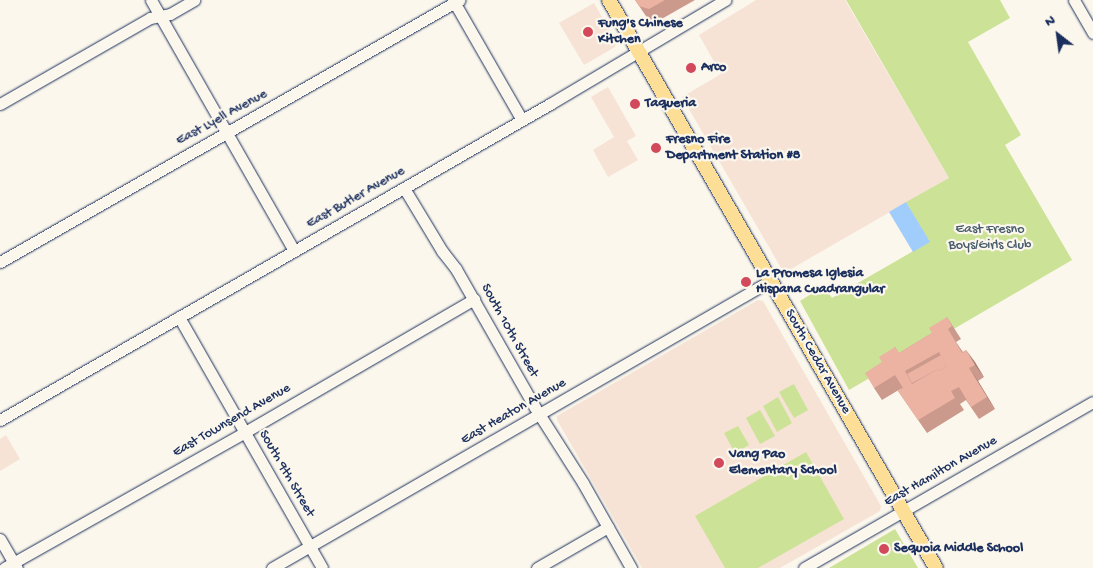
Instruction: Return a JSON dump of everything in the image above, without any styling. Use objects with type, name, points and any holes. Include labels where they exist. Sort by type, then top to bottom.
[{"type":"main road","name":"South Cedar Avenue","points":[[609,0],[936,568]]},
{"type":"street","points":[[151,0],[294,251]]},
{"type":"street","points":[[0,104],[150,18],[170,14],[194,0]]},
{"type":"street","name":"East Butler Avenue","points":[[0,420],[638,53],[725,0]]},
{"type":"street","points":[[1074,0],[1093,33]]},
{"type":"street","points":[[455,1],[522,120]]},
{"type":"street","name":"East Lyell Avenue","points":[[0,262],[455,1]]},
{"type":"street","name":"South 10th Street","points":[[404,188],[474,298],[631,568]]},
{"type":"street","name":"East Heaton Avenue","points":[[272,568],[770,281]]},
{"type":"street","name":"East Townsend Avenue","points":[[12,566],[474,298]]},
{"type":"street","name":"South 9th Street","points":[[179,317],[322,568]]},
{"type":"street","name":"East Hamilton Avenue","points":[[804,568],[1093,402]]},
{"type":"street","points":[[537,568],[608,527]]},
{"type":"street","points":[[0,539],[12,566]]},
{"type":"shaded area","points":[[756,0],[845,0],[949,178],[784,273],[682,97],[721,74],[699,35]]},
{"type":"shaded area","name":"Fung's Chinese Kitchen","points":[[594,3],[616,42],[615,47],[584,65],[559,23]]},
{"type":"shaded area","points":[[608,87],[636,136],[627,141],[638,160],[608,177],[593,150],[614,137],[591,97]]},
{"type":"shaded area","name":"Vang Pao Elementary School","points":[[758,300],[763,301],[881,506],[880,511],[780,568],[642,568],[557,420],[557,416]]},
{"type":"shaded area","points":[[6,435],[20,459],[0,471],[0,439]]},
{"type":"green space","name":"East Fresno Boys/Girls Club","points":[[846,0],[1000,0],[1010,18],[968,42],[1021,135],[1005,145],[1072,260],[849,390],[800,301],[824,286],[832,298],[929,242],[906,202],[949,178]]},
{"type":"green space","points":[[794,384],[808,410],[794,418],[779,392]]},
{"type":"green space","points":[[778,397],[792,423],[777,432],[763,406]]},
{"type":"green space","points":[[760,410],[775,436],[760,444],[746,418]]},
{"type":"green space","points":[[738,426],[749,445],[735,453],[724,433]]},
{"type":"green space","points":[[806,452],[844,519],[758,568],[725,568],[695,516]]},
{"type":"green space","name":"Sequoia Middle School","points":[[895,529],[918,568],[829,568]]},
{"type":"water","points":[[906,202],[930,242],[913,252],[889,212]]},
{"type":"building","points":[[635,0],[665,0],[649,9],[639,6]]},
{"type":"building","points":[[947,317],[952,326],[948,329],[962,353],[966,350],[975,365],[969,368],[987,397],[971,407],[959,387],[951,391],[955,398],[918,420],[898,391],[903,388],[895,375],[874,388],[865,373],[882,362],[879,357],[895,347],[899,353],[932,333],[929,328]],"holes":[[[939,352],[947,366],[912,384],[905,371]]]},
{"type":"building","points":[[941,355],[947,366],[912,383],[907,374]]},
{"type":"place","name":"Fung's Chinese Kitchen","points":[[588,32]]},
{"type":"place","name":"Arco","points":[[691,68]]},
{"type":"place","name":"Taqueria","points":[[635,104]]},
{"type":"place","name":"Fresno Fire Department Station #8","points":[[656,148]]},
{"type":"place","name":"La Promesa Iglesia Hispana Cuadrangular","points":[[746,282]]},
{"type":"place","name":"Vang Pao Elementary School","points":[[719,463]]},
{"type":"place","name":"Sequoia Middle School","points":[[884,549]]}]
